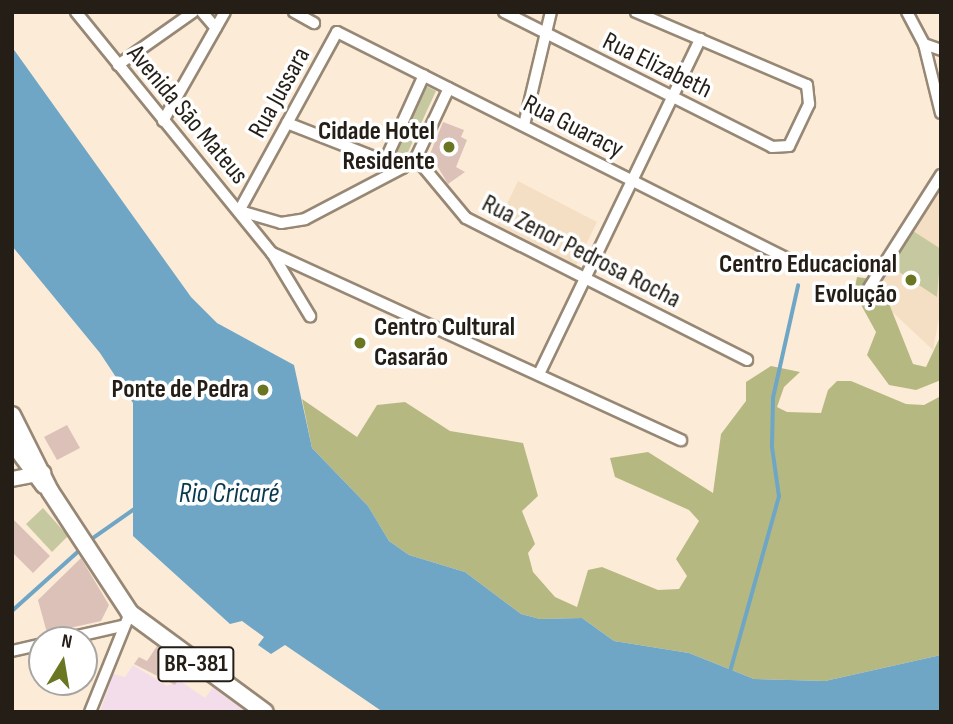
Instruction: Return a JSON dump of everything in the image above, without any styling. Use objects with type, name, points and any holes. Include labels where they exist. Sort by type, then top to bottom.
[{"type":"main road","name":"BR-381","points":[[14,429],[38,474],[91,553],[126,619],[265,712]]},
{"type":"main road","points":[[12,479],[38,474]]},
{"type":"street","points":[[118,65],[193,12]]},
{"type":"street","points":[[202,12],[216,28]]},
{"type":"street","points":[[163,121],[225,12]]},
{"type":"street","points":[[294,12],[314,23]]},
{"type":"street","name":"Rua Elizabeth","points":[[503,12],[772,147],[792,142],[809,104],[807,85],[700,39]]},
{"type":"street","points":[[524,125],[551,12]]},
{"type":"street","points":[[539,374],[669,95],[700,39],[636,12]]},
{"type":"street","points":[[907,12],[924,44],[941,113]]},
{"type":"street","name":"Avenida São Mateus","points":[[81,14],[118,65],[272,253],[310,316]]},
{"type":"street","name":"Rua Guaracy","points":[[337,32],[790,260]]},
{"type":"street","name":"Rua Jussara","points":[[239,211],[337,32]]},
{"type":"street","points":[[924,44],[941,50]]},
{"type":"street","points":[[385,161],[424,75]]},
{"type":"street","points":[[239,211],[281,223],[305,219],[402,168],[416,158],[449,88]]},
{"type":"street","points":[[287,123],[402,168]]},
{"type":"street","name":"Rua Zenor Pedrosa Rocha","points":[[416,158],[454,211],[747,360]]},
{"type":"street","points":[[869,288],[941,175]]},
{"type":"street","points":[[272,253],[681,440]]},
{"type":"street","points":[[98,628],[126,619]]},
{"type":"street","points":[[90,712],[126,619]]},
{"type":"shaded area","points":[[518,181],[597,222],[576,265],[497,225]]},
{"type":"shaded area","name":"Centro Educacional Evolução","points":[[941,188],[941,307],[933,350],[873,294]]},
{"type":"shaded area","points":[[133,665],[167,686],[179,680],[205,698],[213,687],[248,712],[100,712],[113,674],[125,677]]},
{"type":"green space","points":[[426,86],[436,91],[408,152],[398,155],[396,147]]},
{"type":"green space","points":[[913,231],[941,249],[937,297],[890,266]]},
{"type":"green space","points":[[857,277],[871,279],[888,301],[913,364],[926,367],[941,335],[941,380],[916,390],[889,385],[867,355],[876,332],[854,292]]},
{"type":"green space","points":[[771,366],[800,372],[784,387],[777,407],[787,412],[821,413],[828,390],[837,381],[851,381],[906,404],[924,405],[941,396],[941,655],[825,681],[754,679],[689,653],[614,641],[582,618],[540,619],[521,614],[465,572],[409,555],[389,541],[368,506],[312,448],[302,399],[357,437],[377,405],[405,402],[450,431],[523,443],[538,496],[522,511],[535,544],[528,553],[533,572],[555,597],[577,607],[588,570],[602,567],[658,590],[679,589],[687,576],[676,559],[699,521],[689,510],[615,477],[610,458],[648,452],[713,493],[721,434],[746,401],[746,382]]},
{"type":"green space","points":[[43,508],[68,536],[52,552],[26,524]]},
{"type":"water","name":"Rio Cricaré","points":[[12,47],[191,297],[217,323],[294,365],[312,448],[368,506],[389,541],[409,555],[465,572],[521,614],[540,619],[582,618],[614,641],[689,653],[754,679],[825,681],[941,655],[941,712],[383,712],[285,645],[271,654],[258,645],[264,637],[242,621],[230,624],[133,536],[133,403],[100,353],[12,246]]},
{"type":"building","name":"Cidade Hotel Residente","points":[[443,122],[464,130],[461,137],[467,140],[456,167],[465,172],[448,184],[430,154]]},
{"type":"building","points":[[67,425],[80,448],[57,460],[44,437]]},
{"type":"building","points":[[12,518],[50,556],[33,573],[12,552]]},
{"type":"building","points":[[81,558],[109,605],[101,621],[78,626],[45,626],[38,600]]},
{"type":"building","points":[[157,646],[186,667],[175,685],[134,664],[139,657],[147,661]]},
{"type":"waterway","points":[[730,672],[779,497],[772,447],[773,398],[798,286]]},
{"type":"waterway","points":[[89,541],[136,508]]},
{"type":"waterway","points":[[12,611],[81,549]]},
{"type":"place","name":"Cidade Hotel Residente","points":[[449,147]]},
{"type":"place","name":"Centro Educacional Evolução","points":[[911,280]]},
{"type":"place","name":"Centro Cultural Casarão","points":[[360,343]]},
{"type":"place","name":"Ponte de Pedra","points":[[263,390]]}]
